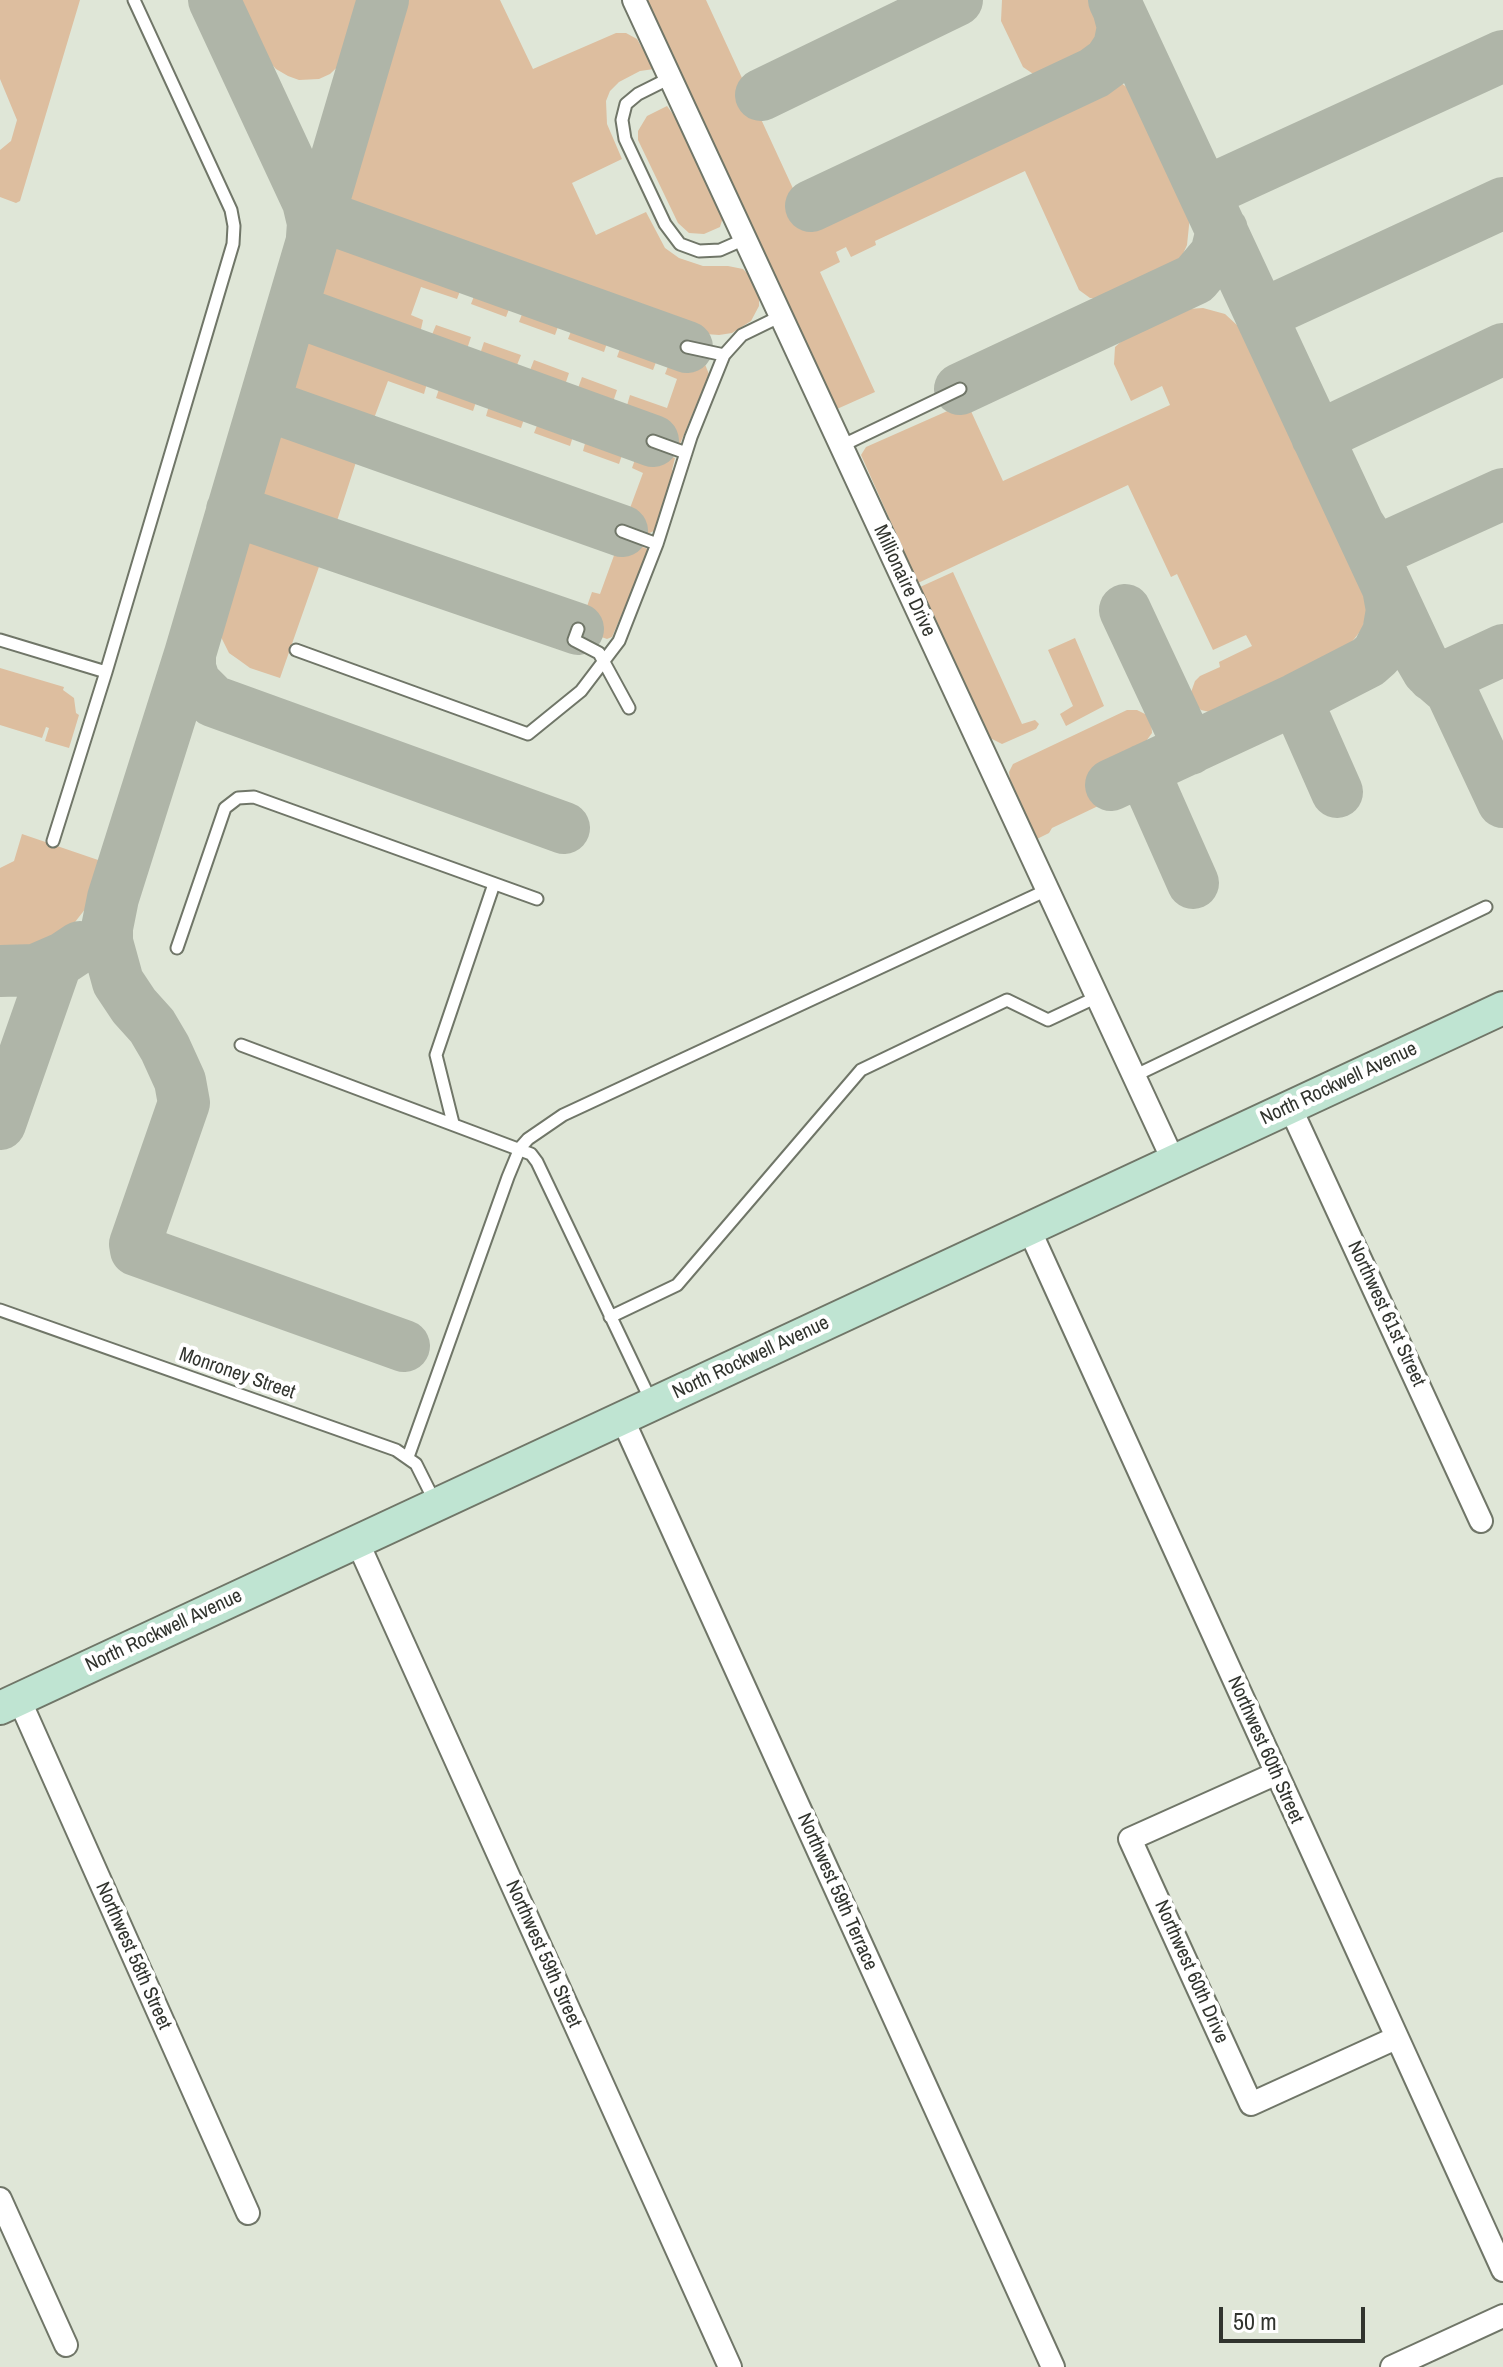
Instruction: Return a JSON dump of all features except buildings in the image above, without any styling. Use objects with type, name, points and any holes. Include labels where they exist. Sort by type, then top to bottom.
[{"type":"main road","name":"North Rockwell Avenue","points":[[9,1704],[1503,1008]]},
{"type":"street","name":"Millionaire Drive","points":[[634,0],[1174,1162]]},
{"type":"street","name":"Northwest 61st Street","points":[[1290,1107],[1481,1521]]},
{"type":"street","name":"Northwest 60th Street","points":[[1029,1229],[1503,2270]]},
{"type":"street","name":"Northwest 59th Terrace","points":[[622,1418],[1053,2367]]},
{"type":"street","name":"Northwest 59th Street","points":[[357,1541],[730,2367]]},
{"type":"street","name":"Northwest 58th Street","points":[[9,1704],[248,2213]]},
{"type":"street","name":"Northwest 60th Drive","points":[[1275,1774],[1130,1839],[1251,2104],[1396,2038]]},
{"type":"street","points":[[0,2199],[66,2345]]},
{"type":"street","points":[[1392,2367],[1503,2316]]},
{"type":"lane","points":[[53,841],[233,244],[231,210],[134,0]]},
{"type":"lane","points":[[670,78],[638,94],[626,104],[622,120],[625,139],[665,224],[680,244],[699,251],[720,250],[745,239]]},
{"type":"lane","points":[[296,650],[528,734],[581,691],[619,641],[724,355],[742,335],[781,316]]},
{"type":"lane","points":[[687,347],[724,355]]},
{"type":"lane","points":[[841,446],[960,389]]},
{"type":"lane","points":[[653,441],[686,453]]},
{"type":"lane","points":[[622,531],[657,544]]},
{"type":"lane","points":[[578,629],[574,640],[599,653],[629,708]]},
{"type":"lane","points":[[0,640],[106,672]]},
{"type":"lane","points":[[177,948],[225,808],[238,798],[254,797],[537,899]]},
{"type":"lane","points":[[453,1123],[436,1055],[494,884]]},
{"type":"lane","points":[[436,1504],[423,1476],[408,1457],[520,1148],[535,1133],[563,1115],[1047,890]]},
{"type":"lane","points":[[1134,1076],[1486,907]]},
{"type":"lane","points":[[610,1317],[677,1285],[861,1070],[1007,1000],[1048,1020],[1097,997]]},
{"type":"lane","points":[[241,1045],[531,1154],[652,1404]]},
{"type":"lane","name":"Monroney Street","points":[[0,1310],[381,1444],[408,1457]]},
{"type":"shaded area","points":[[0,0],[80,0],[20,201],[16,203],[0,197],[0,150],[11,141],[17,120],[0,79]]},
{"type":"shaded area","points":[[240,0],[361,0],[347,58],[330,74],[319,79],[299,80],[288,76],[268,60]]},
{"type":"shaded area","points":[[407,0],[500,0],[533,69],[616,33],[626,33],[637,39],[654,69],[640,71],[619,82],[606,101],[607,124],[622,159],[572,183],[596,235],[646,212],[665,248],[679,258],[703,266],[743,269],[759,297],[759,306],[751,321],[732,333],[719,335],[679,332],[373,222],[350,209],[344,194],[400,10],[405,12]]},
{"type":"shaded area","points":[[646,0],[706,0],[808,221],[1109,82],[1121,83],[1132,91],[1190,216],[1187,245],[1182,256],[1164,271],[1110,296],[1090,298],[1079,290],[1025,171],[875,241],[876,245],[851,257],[846,247],[836,252],[840,262],[820,272],[875,392],[837,409]]},
{"type":"shaded area","points":[[1002,0],[1090,0],[1104,30],[1102,50],[1090,62],[1063,74],[1039,78],[1023,67],[1001,21]]},
{"type":"shaded area","points":[[667,106],[723,217],[720,227],[704,234],[689,233],[678,223],[638,140],[638,131],[647,116]]},
{"type":"shaded area","points":[[342,239],[356,239],[457,275],[462,286],[457,299],[421,287],[411,315],[423,320],[421,329],[411,340],[331,314],[319,300],[317,288],[327,251]]},
{"type":"shaded area","points":[[485,287],[506,293],[511,304],[506,317],[471,304],[476,291]]},
{"type":"shaded area","points":[[533,303],[555,311],[560,321],[555,335],[519,322],[524,309]]},
{"type":"shaded area","points":[[1203,308],[1225,314],[1238,326],[1241,325],[1365,590],[1368,609],[1362,629],[1344,652],[1214,713],[1201,710],[1192,701],[1190,695],[1195,681],[1220,667],[1219,662],[1252,646],[1246,635],[1213,650],[1177,574],[1171,577],[1128,485],[918,583],[861,455],[866,447],[961,405],[970,409],[1003,481],[1170,405],[1162,386],[1131,401],[1114,364],[1115,347],[1126,337],[1188,309]]},
{"type":"shaded area","points":[[583,322],[603,328],[606,332],[608,340],[604,352],[568,339],[573,326]]},
{"type":"shaded area","points":[[436,325],[471,337],[466,352],[457,357],[435,349],[431,337]]},
{"type":"shaded area","points":[[326,333],[423,368],[429,376],[424,394],[388,381],[373,421],[366,427],[306,406],[293,390],[294,374],[291,373],[299,345],[311,336]]},
{"type":"shaded area","points":[[631,339],[654,347],[658,357],[653,370],[617,357],[622,343]]},
{"type":"shaded area","points":[[484,342],[521,355],[515,370],[505,375],[482,366],[479,357]]},
{"type":"shaded area","points":[[685,356],[704,362],[709,374],[680,444],[674,444],[656,436],[658,429],[630,419],[626,409],[630,395],[667,408],[677,379],[665,374],[670,361]]},
{"type":"shaded area","points":[[534,360],[569,373],[564,388],[554,392],[533,384],[529,373]]},
{"type":"shaded area","points":[[582,377],[617,390],[612,405],[602,410],[581,401],[577,391]]},
{"type":"shaded area","points":[[454,379],[472,387],[477,399],[473,411],[436,398],[441,383]]},
{"type":"shaded area","points":[[502,397],[521,403],[526,413],[521,428],[486,416],[490,402]]},
{"type":"shaded area","points":[[550,414],[572,424],[574,433],[570,446],[534,433],[540,418]]},
{"type":"shaded area","points":[[291,431],[355,452],[358,456],[336,524],[332,528],[273,509],[264,497],[261,477],[269,446],[272,447],[278,436]]},
{"type":"shaded area","points":[[599,431],[619,438],[624,449],[619,464],[583,451],[587,436]]},
{"type":"shaded area","points":[[653,450],[675,458],[672,470],[675,471],[654,531],[645,535],[623,527],[643,473],[632,468],[637,454]]},
{"type":"shaded area","points":[[257,537],[269,537],[318,555],[321,561],[280,678],[250,668],[229,653],[219,633],[218,620],[239,550]]},
{"type":"shaded area","points":[[620,539],[648,549],[612,637],[607,639],[579,629],[592,592],[600,594]]},
{"type":"shaded area","points":[[953,572],[1022,724],[1035,720],[1039,724],[1036,729],[1002,744],[990,738],[920,587]]},
{"type":"shaded area","points":[[1075,638],[1104,706],[1066,726],[1060,714],[1073,706],[1048,650]]},
{"type":"shaded area","points":[[0,668],[64,687],[63,690],[74,698],[79,715],[69,748],[45,741],[49,728],[46,727],[42,738],[0,725]]},
{"type":"shaded area","points":[[1127,710],[1137,710],[1147,715],[1151,720],[1152,733],[1144,744],[1102,764],[1117,797],[1052,828],[1037,839],[1010,779],[1013,764]]},
{"type":"shaded area","points":[[22,834],[101,861],[86,908],[68,931],[43,947],[27,952],[0,953],[0,868],[14,861]]},
{"type":"taxiway","points":[[214,0],[308,202],[313,223],[312,237]]},
{"type":"taxiway","points":[[383,0],[190,654],[113,898],[107,942],[118,982],[165,1048],[180,1081],[184,1103],[135,1244],[136,1250],[404,1346]]},
{"type":"taxiway","points":[[761,95],[957,0]]},
{"type":"taxiway","points":[[1114,0],[1421,659],[1428,671],[1451,691],[1503,802]]},
{"type":"taxiway","points":[[811,206],[1094,73],[1109,62],[1119,47],[1123,27],[1118,8]]},
{"type":"taxiway","points":[[1204,193],[1503,56]]},
{"type":"taxiway","points":[[1261,315],[1503,203]]},
{"type":"taxiway","points":[[319,215],[687,347]]},
{"type":"taxiway","points":[[960,389],[1195,279],[1216,254],[1222,230]]},
{"type":"taxiway","points":[[292,310],[653,441]]},
{"type":"taxiway","points":[[1317,437],[1503,349]]},
{"type":"taxiway","points":[[264,404],[622,531]]},
{"type":"taxiway","points":[[1360,527],[1371,544],[1386,547],[1503,494]]},
{"type":"taxiway","points":[[232,510],[578,629]]},
{"type":"taxiway","points":[[1111,785],[1368,662],[1377,654],[1388,633],[1392,610],[1388,588]]},
{"type":"taxiway","points":[[1125,610],[1190,749]]},
{"type":"taxiway","points":[[1433,676],[1449,675],[1503,650]]},
{"type":"taxiway","points":[[190,654],[195,683],[213,701],[564,828]]},
{"type":"taxiway","points":[[1296,699],[1337,792]]},
{"type":"taxiway","points":[[1143,770],[1193,883]]},
{"type":"taxiway","points":[[0,971],[35,970],[80,947]]},
{"type":"taxiway","points":[[0,1124],[57,961]]}]
